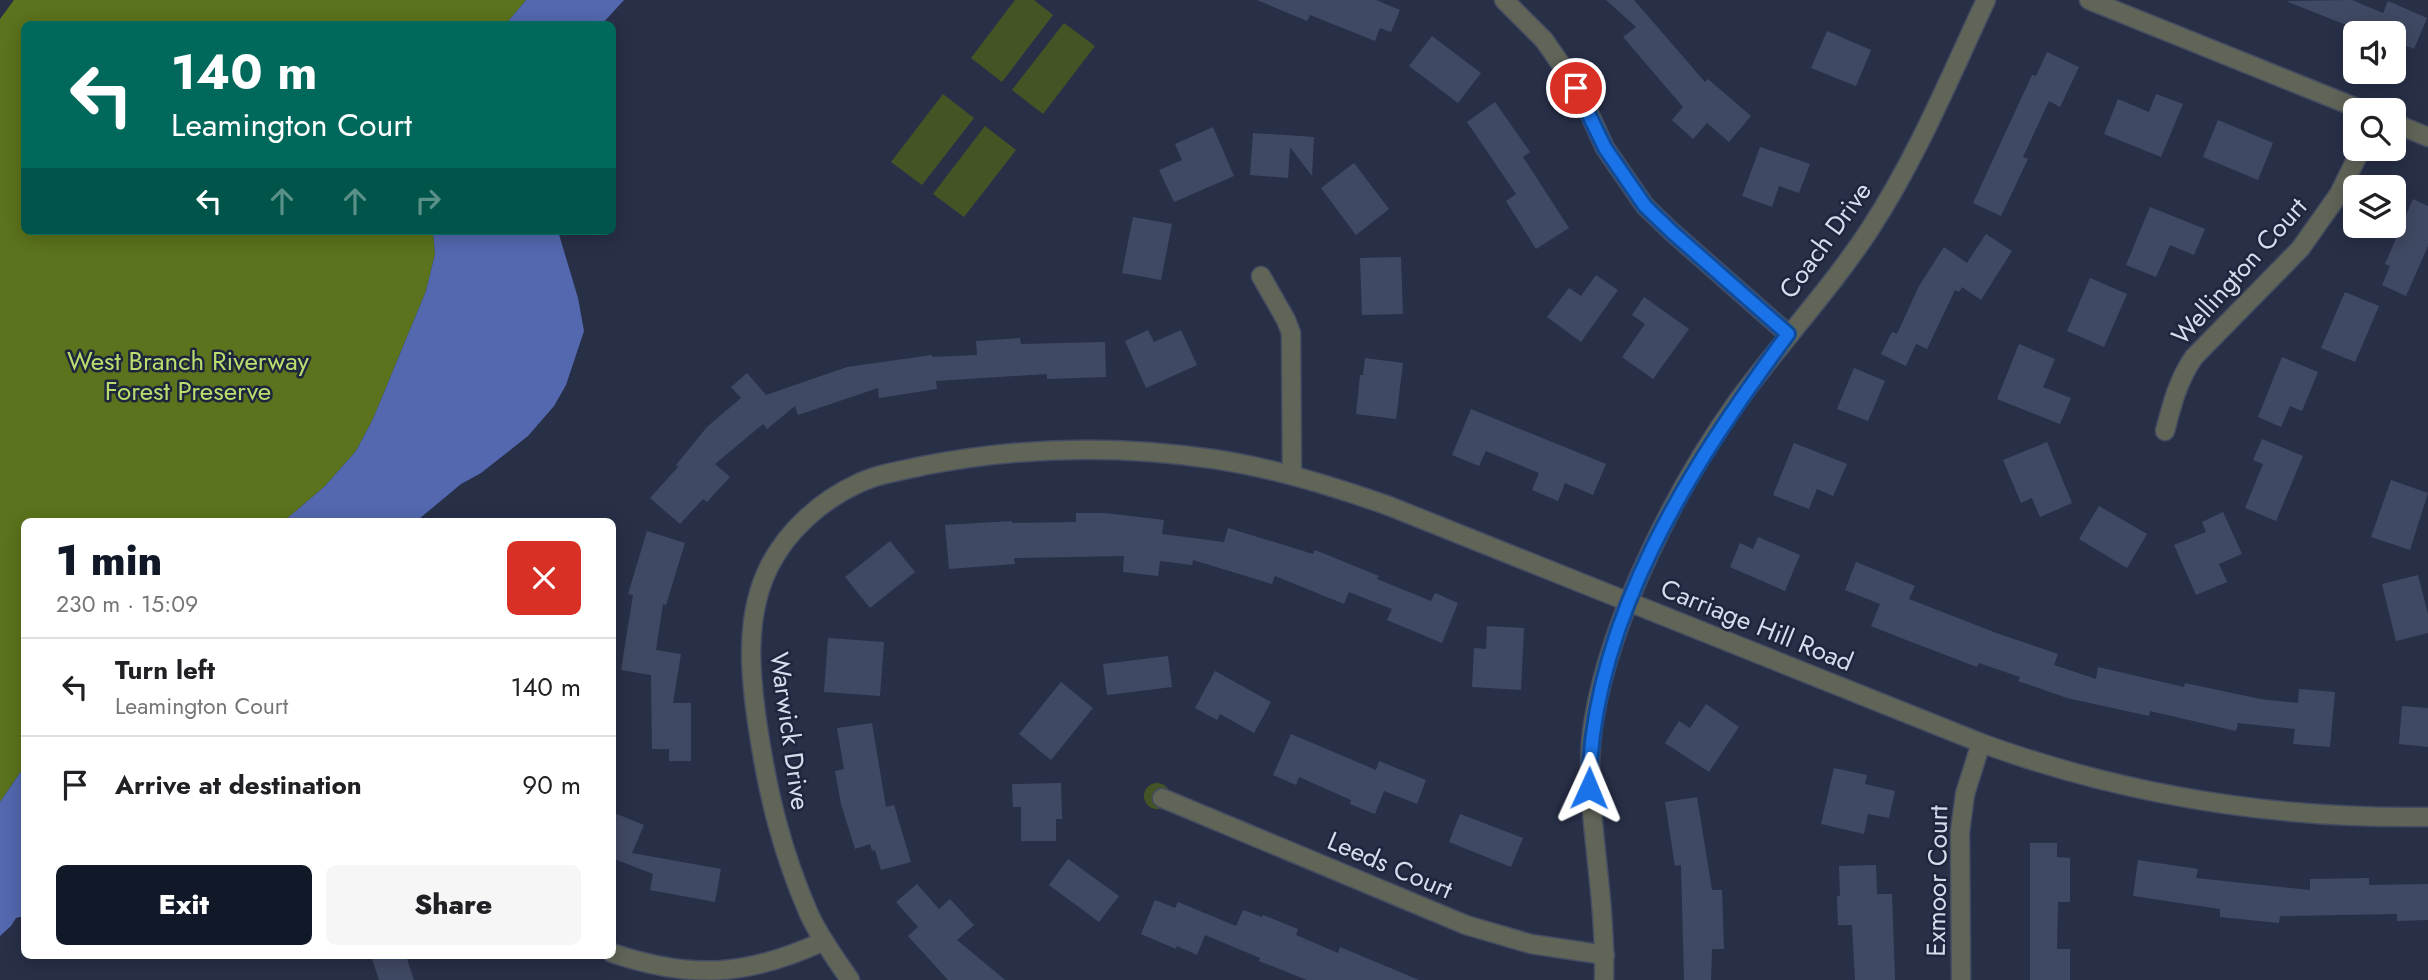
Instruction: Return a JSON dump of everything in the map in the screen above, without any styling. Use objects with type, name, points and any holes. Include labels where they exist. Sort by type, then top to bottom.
[{"type":"street","points":[[1504,0],[1544,40],[1567,73],[1605,148],[1645,206],[1788,334]]},
{"type":"street","name":"Coach Drive","points":[[1605,980],[1598,871],[1591,817],[1589,759],[1594,719],[1607,661],[1652,551],[1691,475],[1735,406],[1788,334],[1835,280],[1896,186],[1934,114],[1986,0]]},
{"type":"street","points":[[2089,0],[2343,102]]},
{"type":"street","points":[[2406,128],[2428,137]]},
{"type":"street","name":"Wellington Court","points":[[2165,431],[2173,398],[2183,373],[2194,357],[2300,248],[2332,205],[2355,161]]},
{"type":"street","points":[[1261,276],[1291,333],[1292,475]]},
{"type":"street","name":"Carriage Hill Road","points":[[867,480],[956,460],[1090,449],[1213,459],[1292,475],[1389,506],[1981,743],[2042,764],[2102,780],[2232,805],[2302,813],[2428,817]]},
{"type":"street","name":"Warwick Drive","points":[[850,980],[810,916],[773,814],[756,715],[751,666],[752,634],[763,580],[784,542],[815,511],[840,493],[867,480]]},
{"type":"street","name":"Exmoor Court","points":[[1961,980],[1960,832],[1965,794],[1981,743]]},
{"type":"street","name":"Leeds Court","points":[[1161,798],[1466,925],[1531,944],[1605,955]]},
{"type":"street","points":[[616,954],[662,968],[718,971],[746,968],[772,961],[824,941]]},
{"type":"green space","name":"West Branch Riverway Forest Preserve","points":[[14,0],[526,0],[508,21],[21,21],[21,235],[433,235],[435,254],[426,291],[373,419],[356,451],[324,487],[288,518],[21,518],[21,771],[0,802],[0,19]]},
{"type":"green space","points":[[1015,0],[1034,0],[1053,15],[1002,82],[971,58]]},
{"type":"green space","points":[[1064,23],[1095,46],[1043,114],[1012,90]]},
{"type":"green space","points":[[943,94],[974,118],[922,185],[891,162]]},
{"type":"green space","points":[[985,126],[1016,150],[964,217],[933,194]]},
{"type":"green space","points":[[1157,783],[1166,787],[1170,796],[1166,805],[1157,809],[1148,805],[1144,796],[1148,787]]},
{"type":"water","points":[[526,0],[624,0],[605,21],[508,21]]},
{"type":"water","points":[[433,235],[559,235],[578,298],[584,331],[566,385],[554,406],[528,436],[481,473],[461,484],[420,518],[288,518],[324,487],[356,451],[373,419],[426,291],[435,254]]},
{"type":"water","points":[[21,771],[21,917],[16,918],[0,936],[0,802]]},
{"type":"building","points":[[1257,0],[1376,0],[1400,10],[1391,32],[1380,28],[1375,41],[1310,15],[1307,21]]},
{"type":"building","points":[[1606,0],[1634,0],[1705,82],[1708,79],[1751,116],[1729,142],[1707,123],[1693,139],[1672,120],[1683,107],[1623,37],[1636,27]]},
{"type":"building","points":[[2352,0],[2383,13],[2388,1],[2427,18],[2414,49],[2406,46],[2406,21],[2343,21],[2343,24],[2286,1]]},
{"type":"building","points":[[1827,31],[1871,50],[1856,86],[1811,68]]},
{"type":"building","points":[[1432,36],[1481,73],[1458,103],[1409,66]]},
{"type":"building","points":[[2047,52],[2079,67],[2060,107],[2049,101],[2023,157],[2028,159],[2001,216],[1973,203],[2032,75],[2036,76]]},
{"type":"building","points":[[2156,94],[2183,104],[2161,157],[2104,134],[2118,99],[2149,112]]},
{"type":"building","points":[[1495,102],[1530,152],[1523,157],[1569,228],[1536,249],[1506,201],[1516,194],[1467,122]]},
{"type":"building","points":[[2218,120],[2273,143],[2258,180],[2203,157]]},
{"type":"building","points":[[1213,127],[1234,176],[1174,202],[1159,170],[1182,160],[1175,144]]},
{"type":"building","points":[[1253,133],[1314,137],[1312,176],[1290,147],[1288,178],[1250,175]]},
{"type":"building","points":[[1760,147],[1810,164],[1799,193],[1779,186],[1772,207],[1742,196]]},
{"type":"building","points":[[1354,163],[1389,209],[1356,235],[1321,188]]},
{"type":"building","points":[[2413,199],[2428,206],[2428,246],[2406,296],[2382,285],[2390,266],[2385,264],[2396,238],[2406,238],[2406,215]]},
{"type":"building","points":[[2150,207],[2205,229],[2194,255],[2170,245],[2156,277],[2126,265]]},
{"type":"building","points":[[1133,217],[1172,224],[1161,280],[1122,273]]},
{"type":"building","points":[[1986,234],[2012,251],[1981,300],[1962,287],[1959,292],[1955,290],[1927,349],[1916,344],[1906,366],[1881,354],[1892,332],[1897,334],[1919,286],[1944,247],[1967,263]]},
{"type":"building","points":[[1401,257],[1403,314],[1362,315],[1360,258]]},
{"type":"building","points":[[1596,275],[1618,290],[1581,342],[1547,317],[1569,288],[1581,296]]},
{"type":"building","points":[[2090,278],[2127,294],[2104,347],[2067,331]]},
{"type":"building","points":[[2345,292],[2379,306],[2355,362],[2321,348]]},
{"type":"building","points":[[1644,297],[1689,329],[1653,379],[1622,357],[1645,324],[1632,315]]},
{"type":"building","points":[[1148,330],[1154,342],[1181,330],[1197,365],[1146,388],[1125,341]]},
{"type":"building","points":[[1020,338],[1021,344],[1105,342],[1106,377],[1047,379],[1047,374],[936,381],[937,389],[879,398],[878,388],[798,415],[795,406],[767,429],[763,424],[715,464],[730,477],[707,502],[703,499],[680,524],[650,498],[678,467],[676,465],[707,427],[741,398],[731,387],[747,373],[766,395],[847,367],[932,355],[977,355],[976,341]]},
{"type":"building","points":[[2019,344],[2055,359],[2043,387],[2071,398],[2060,424],[1997,399]]},
{"type":"building","points":[[2282,357],[2318,372],[2302,411],[2290,406],[2281,427],[2258,417]]},
{"type":"building","points":[[1365,358],[1403,363],[1396,419],[1356,414],[1360,375],[1363,375]]},
{"type":"building","points":[[1854,368],[1885,381],[1868,421],[1837,409]]},
{"type":"building","points":[[1471,409],[1606,464],[1593,495],[1565,483],[1558,501],[1532,490],[1539,473],[1486,451],[1479,466],[1452,455]]},
{"type":"building","points":[[2262,439],[2303,456],[2276,521],[2245,508],[2263,464],[2253,460]]},
{"type":"building","points":[[2047,442],[2072,503],[2040,517],[2032,498],[2021,503],[2003,460]]},
{"type":"building","points":[[1794,443],[1847,464],[1833,496],[1817,489],[1809,509],[1773,495]]},
{"type":"building","points":[[2391,480],[2428,493],[2410,550],[2371,537]]},
{"type":"building","points":[[2099,506],[2147,534],[2127,568],[2079,539]]},
{"type":"building","points":[[2223,512],[2242,554],[2219,564],[2227,582],[2196,595],[2174,545],[2206,532],[2202,522]]},
{"type":"building","points":[[1076,513],[1105,513],[1164,520],[1162,534],[1224,542],[1228,528],[1313,554],[1315,550],[1431,601],[1435,593],[1458,603],[1442,643],[1387,620],[1392,609],[1349,592],[1344,604],[1275,576],[1272,584],[1193,560],[1192,565],[1160,561],[1158,576],[1123,572],[1124,556],[1014,558],[1015,564],[949,569],[945,525],[1012,521],[1076,522]]},
{"type":"building","points":[[647,531],[685,543],[666,605],[663,604],[656,650],[681,654],[673,703],[691,703],[691,761],[669,761],[669,749],[652,749],[651,675],[621,670],[633,595],[628,594]]},
{"type":"building","points":[[1758,537],[1800,555],[1785,591],[1730,567],[1740,543],[1753,549]]},
{"type":"building","points":[[890,541],[915,572],[870,608],[845,577]]},
{"type":"building","points":[[1856,562],[1915,586],[1909,599],[2058,654],[2054,665],[2096,679],[2098,667],[2184,687],[2185,683],[2260,699],[2298,703],[2299,689],[2335,692],[2330,747],[2293,744],[2295,729],[2238,723],[2236,731],[2150,711],[2149,716],[2067,698],[2018,681],[2020,677],[1979,663],[1977,667],[1901,638],[1871,626],[1880,604],[1845,590]]},
{"type":"building","points":[[2418,575],[2428,614],[2428,633],[2396,641],[2382,584]]},
{"type":"building","points":[[1487,626],[1524,628],[1521,690],[1472,687],[1474,648],[1486,649]]},
{"type":"building","points":[[828,638],[884,642],[880,696],[824,692]]},
{"type":"building","points":[[1168,656],[1172,687],[1107,695],[1103,664]]},
{"type":"building","points":[[1215,671],[1271,702],[1254,733],[1220,714],[1217,720],[1195,708]]},
{"type":"building","points":[[1061,682],[1093,708],[1051,760],[1019,734]]},
{"type":"building","points":[[1706,704],[1739,727],[1709,772],[1665,743],[1679,721],[1690,728]]},
{"type":"building","points":[[2402,706],[2428,708],[2428,747],[2399,744]]},
{"type":"building","points":[[872,723],[886,807],[894,805],[911,862],[881,870],[875,850],[872,851],[870,844],[855,849],[841,804],[835,771],[844,769],[837,728]]},
{"type":"building","points":[[1291,734],[1376,770],[1379,761],[1426,780],[1417,804],[1384,791],[1375,814],[1299,777],[1296,785],[1273,775]]},
{"type":"building","points":[[1834,768],[1867,775],[1865,784],[1895,791],[1889,818],[1868,814],[1864,834],[1821,824]]},
{"type":"building","points":[[1061,783],[1062,819],[1056,819],[1056,841],[1021,841],[1021,807],[1013,807],[1012,784]]},
{"type":"building","points":[[1697,797],[1712,890],[1722,890],[1724,949],[1712,949],[1711,980],[1684,980],[1681,865],[1675,866],[1665,802]]},
{"type":"building","points":[[616,814],[644,825],[632,853],[721,869],[715,902],[650,890],[653,874],[616,860]]},
{"type":"building","points":[[1460,814],[1523,838],[1511,867],[1449,842]]},
{"type":"building","points":[[2030,843],[2057,843],[2057,857],[2070,858],[2070,902],[2058,902],[2057,949],[2070,949],[2070,980],[2030,980]]},
{"type":"building","points":[[1068,859],[1119,896],[1099,922],[1049,885]]},
{"type":"building","points":[[2138,860],[2198,869],[2196,878],[2310,890],[2310,879],[2369,878],[2369,885],[2428,884],[2428,920],[2397,921],[2397,914],[2280,916],[2279,923],[2220,917],[2220,909],[2133,896]]},
{"type":"building","points":[[1876,865],[1877,894],[1892,894],[1895,980],[1855,980],[1852,925],[1838,925],[1839,866]]},
{"type":"building","points":[[917,884],[939,909],[950,899],[974,925],[957,940],[1005,980],[948,980],[908,936],[918,927],[896,902]]},
{"type":"building","points":[[1155,900],[1175,908],[1178,902],[1236,926],[1243,910],[1262,917],[1263,915],[1298,929],[1296,935],[1338,953],[1340,947],[1419,980],[1307,980],[1205,935],[1197,955],[1177,946],[1176,949],[1141,934]]},
{"type":"building","points":[[372,959],[407,959],[414,980],[379,980]]},
{"type":"route","points":[[1576,88],[1605,148],[1645,206],[1788,334],[1735,406],[1691,475],[1652,551],[1607,661],[1594,719],[1589,788]]}]
